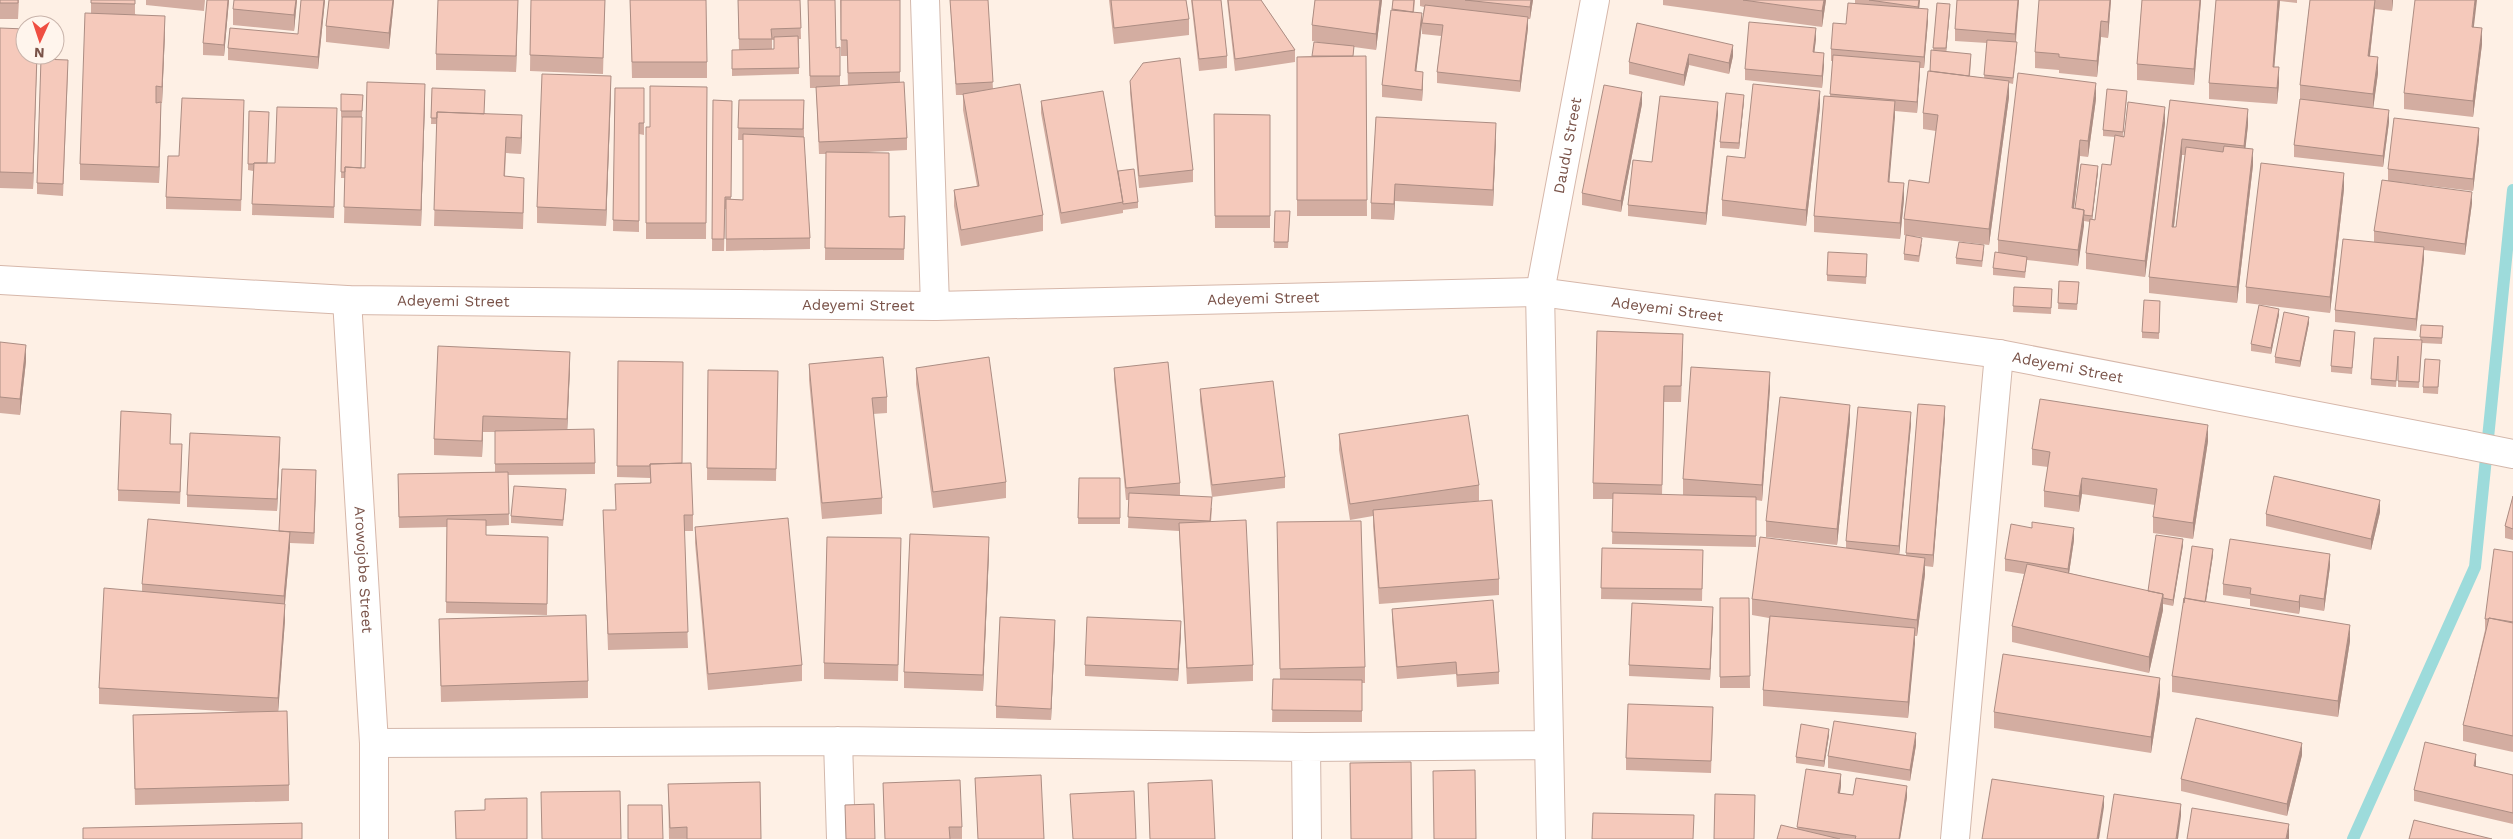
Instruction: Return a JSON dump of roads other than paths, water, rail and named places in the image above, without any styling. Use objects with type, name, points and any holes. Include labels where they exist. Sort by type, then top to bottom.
[{"type":"street","points":[[925,0],[935,306]]},
{"type":"street","name":"Daudu Street","points":[[1550,839],[1540,292],[1595,0]]},
{"type":"street","name":"Adeyemi Street","points":[[0,280],[347,300],[935,306],[1540,292],[1999,354],[2513,454]]},
{"type":"street","name":"Arowojobe Street","points":[[347,300],[374,743],[374,839]]},
{"type":"street","points":[[1955,839],[1999,354]]},
{"type":"street","points":[[374,743],[838,741],[1306,747],[1547,745]]},
{"type":"street","points":[[838,741],[841,839]]},
{"type":"street","points":[[1306,747],[1307,839]]},
{"type":"waterway","points":[[2353,839],[2475,567],[2513,190]]}]
